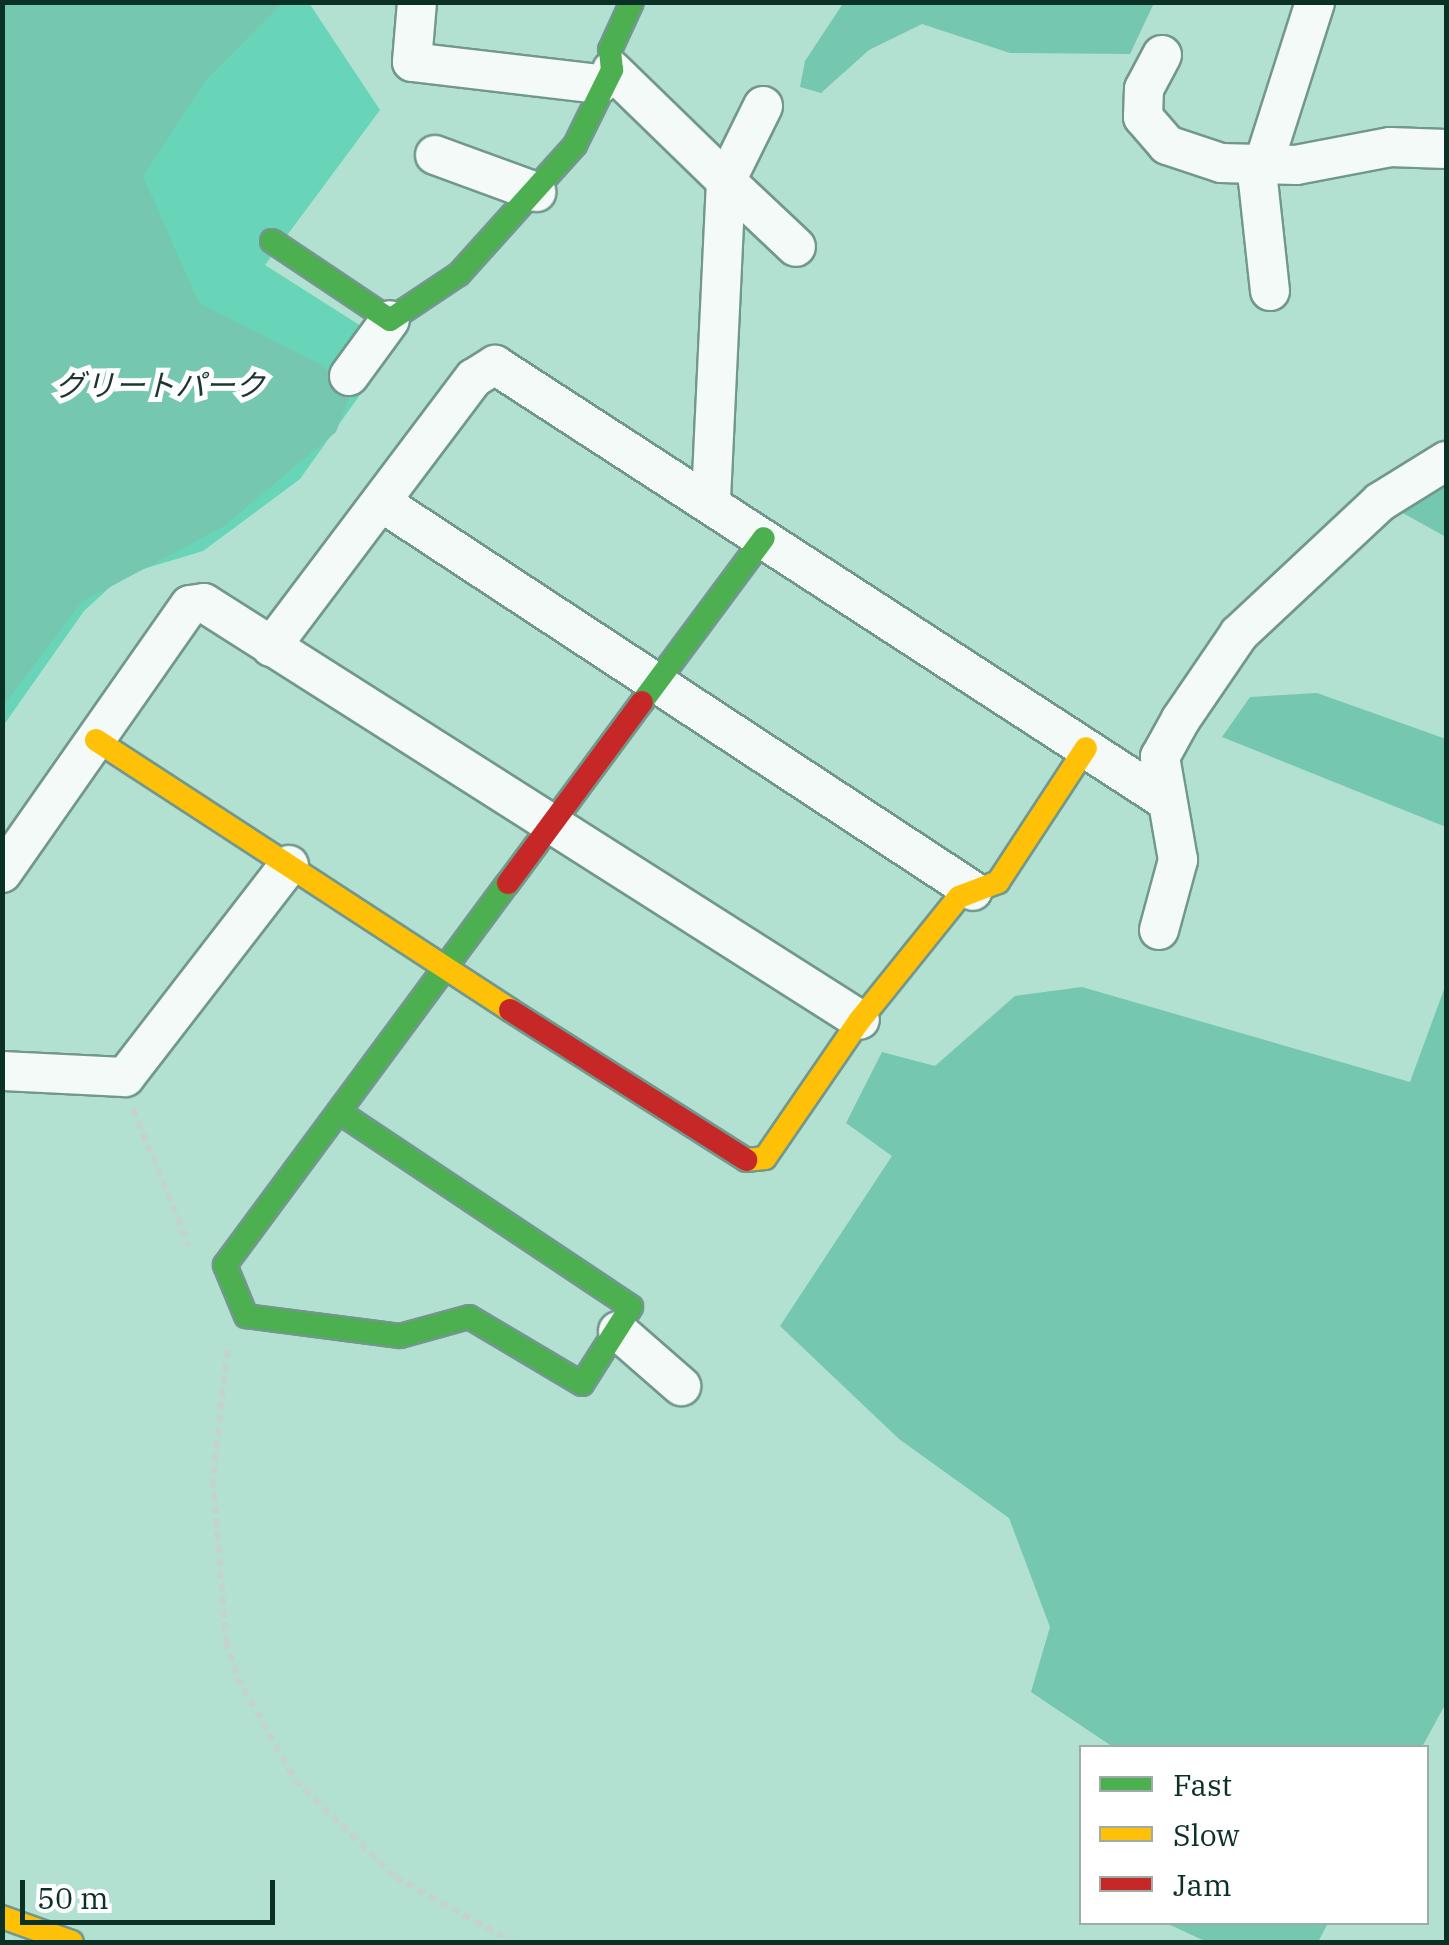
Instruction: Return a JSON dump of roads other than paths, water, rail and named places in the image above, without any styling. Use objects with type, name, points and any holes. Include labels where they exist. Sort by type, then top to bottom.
[{"type":"street","points":[[417,2],[412,62],[606,77],[796,247]]},
{"type":"street","points":[[350,376],[390,320],[459,274],[575,145],[606,77],[610,50],[632,2]]},
{"type":"street","points":[[1270,291],[1258,180],[1315,2]]},
{"type":"street","points":[[1162,56],[1144,88],[1143,117],[1167,146],[1222,163],[1262,164],[1390,147],[1446,149]]},
{"type":"street","points":[[711,500],[726,181],[763,106]]},
{"type":"street","points":[[434,155],[536,192]]},
{"type":"street","points":[[272,241],[390,320]]},
{"type":"street","points":[[272,646],[474,378],[495,365],[711,500],[1165,800]]},
{"type":"street","points":[[1159,930],[1178,860],[1160,758],[1239,634],[1380,502],[1446,460]]},
{"type":"street","points":[[381,502],[973,891]]},
{"type":"street","points":[[340,1112],[632,1307],[582,1384],[469,1317],[400,1336],[246,1316],[224,1264],[555,827],[764,538]]},
{"type":"street","points":[[2,873],[190,605],[204,603],[860,1020]]},
{"type":"street","points":[[96,740],[741,1160],[764,1158],[860,1020],[959,897],[998,882],[1086,748]]},
{"type":"street","points":[[2,1072],[124,1077],[289,865]]},
{"type":"street","points":[[618,1331],[682,1386]]},
{"type":"street","points":[[2,1917],[72,1942]]},
{"type":"park label","name":"グリートパーク","points":[[160,385]]}]
